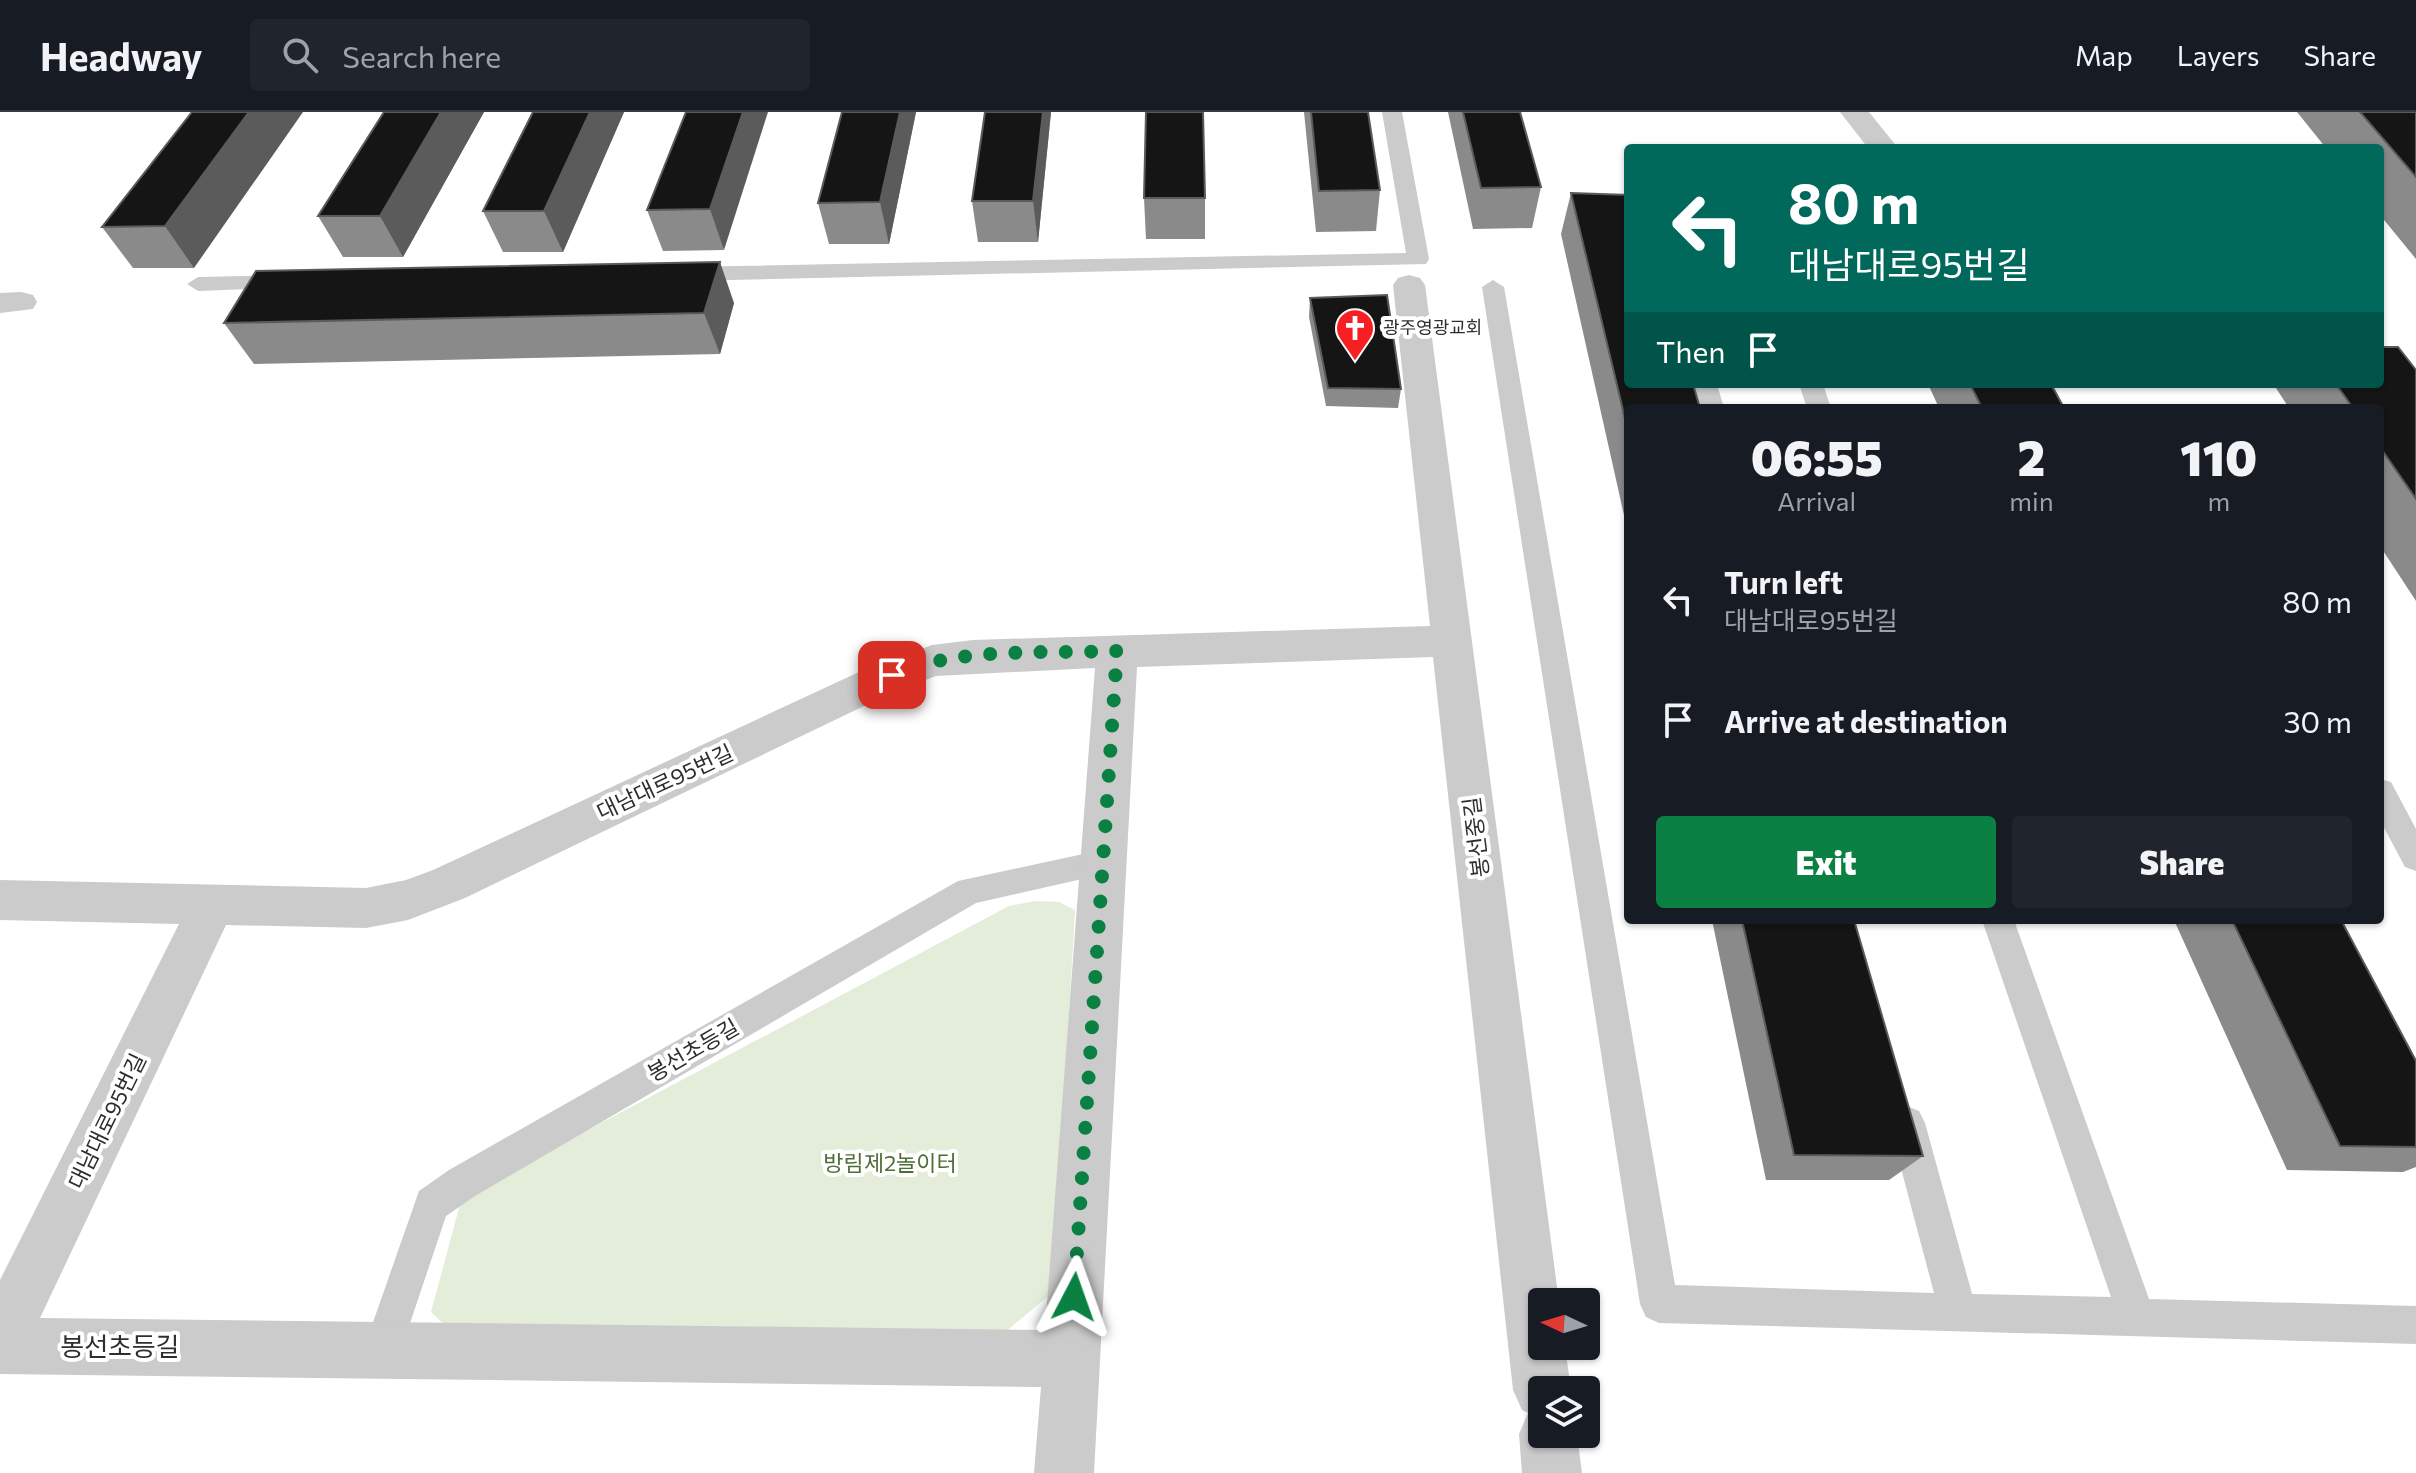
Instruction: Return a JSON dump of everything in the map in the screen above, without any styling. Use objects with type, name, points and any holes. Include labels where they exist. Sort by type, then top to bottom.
[{"type":"street","points":[[1854,112],[1880,144]]},
{"type":"street","name":"봉선중길","points":[[1409,285],[1540,1376]]},
{"type":"street","name":"대남대로95번길","points":[[0,900],[366,908],[408,900],[911,668],[973,656],[1452,641]]},
{"type":"street","points":[[1064,1473],[1117,651]]},
{"type":"street","name":"대남대로95번길","points":[[0,1340],[213,903]]},
{"type":"street","name":"봉선초등길","points":[[0,1346],[383,1348],[1070,1359]]},
{"type":"street","points":[[1549,1448],[1552,1473]]},
{"type":"lane","points":[[658,275],[1418,259],[1392,112]]},
{"type":"lane","points":[[198,284],[309,282]]},
{"type":"lane","points":[[1493,287],[1659,1304],[2138,1320],[2416,1325]]},
{"type":"lane","points":[[2384,798],[2416,858]]},
{"type":"lane","name":"봉선초등길","points":[[383,1348],[432,1204],[462,1183],[969,891],[1102,863]]},
{"type":"lane","points":[[1999,924],[2138,1320]]},
{"type":"lane","points":[[1897,1087],[1959,1314]]},
{"type":"green space","name":"방림제2놀이터","points":[[1036,901],[1059,902],[1075,910],[1053,1292],[1004,1333],[457,1337],[431,1312],[462,1197],[1009,906]]},
{"type":"building","points":[[192,112],[249,112],[165,226],[102,227]]},
{"type":"building","points":[[384,112],[441,112],[380,216],[318,216]]},
{"type":"building","points":[[533,112],[590,112],[544,211],[483,211]]},
{"type":"building","points":[[686,112],[743,112],[710,209],[647,210]]},
{"type":"building","points":[[842,112],[900,112],[880,202],[818,203]]},
{"type":"building","points":[[985,112],[1043,112],[1033,201],[972,201]]},
{"type":"building","points":[[1146,112],[1203,112],[1205,198],[1144,198]]},
{"type":"building","points":[[1311,112],[1368,112],[1380,190],[1319,191]]},
{"type":"building","points":[[1463,112],[1520,112],[1541,187],[1481,188]]},
{"type":"building","points":[[2360,112],[2416,112],[2416,177]]},
{"type":"building","points":[[1571,193],[1624,195],[1624,388],[1694,388],[1699,404],[1624,404],[1624,414]]},
{"type":"building","points":[[720,262],[704,313],[224,323],[256,271]]},
{"type":"building","name":"광주영광교회","points":[[1387,295],[1401,389],[1328,388],[1310,298]]},
{"type":"building","points":[[2384,347],[2398,347],[2416,370],[2416,499],[2384,453],[2384,404],[2350,404],[2339,388],[2384,388]]},
{"type":"building","points":[[1972,388],[2053,388],[2062,404],[1980,404]]},
{"type":"building","points":[[1743,924],[1855,924],[1923,1156],[1794,1155]]},
{"type":"building","points":[[2234,924],[2343,924],[2416,1061],[2416,1147],[2340,1146]]},
{"type":"place","name":"광주영광교회","points":[[1355,362]]},
{"type":"route","points":[[892,675],[932,661],[973,656],[1117,651],[1074,1297]]}]
